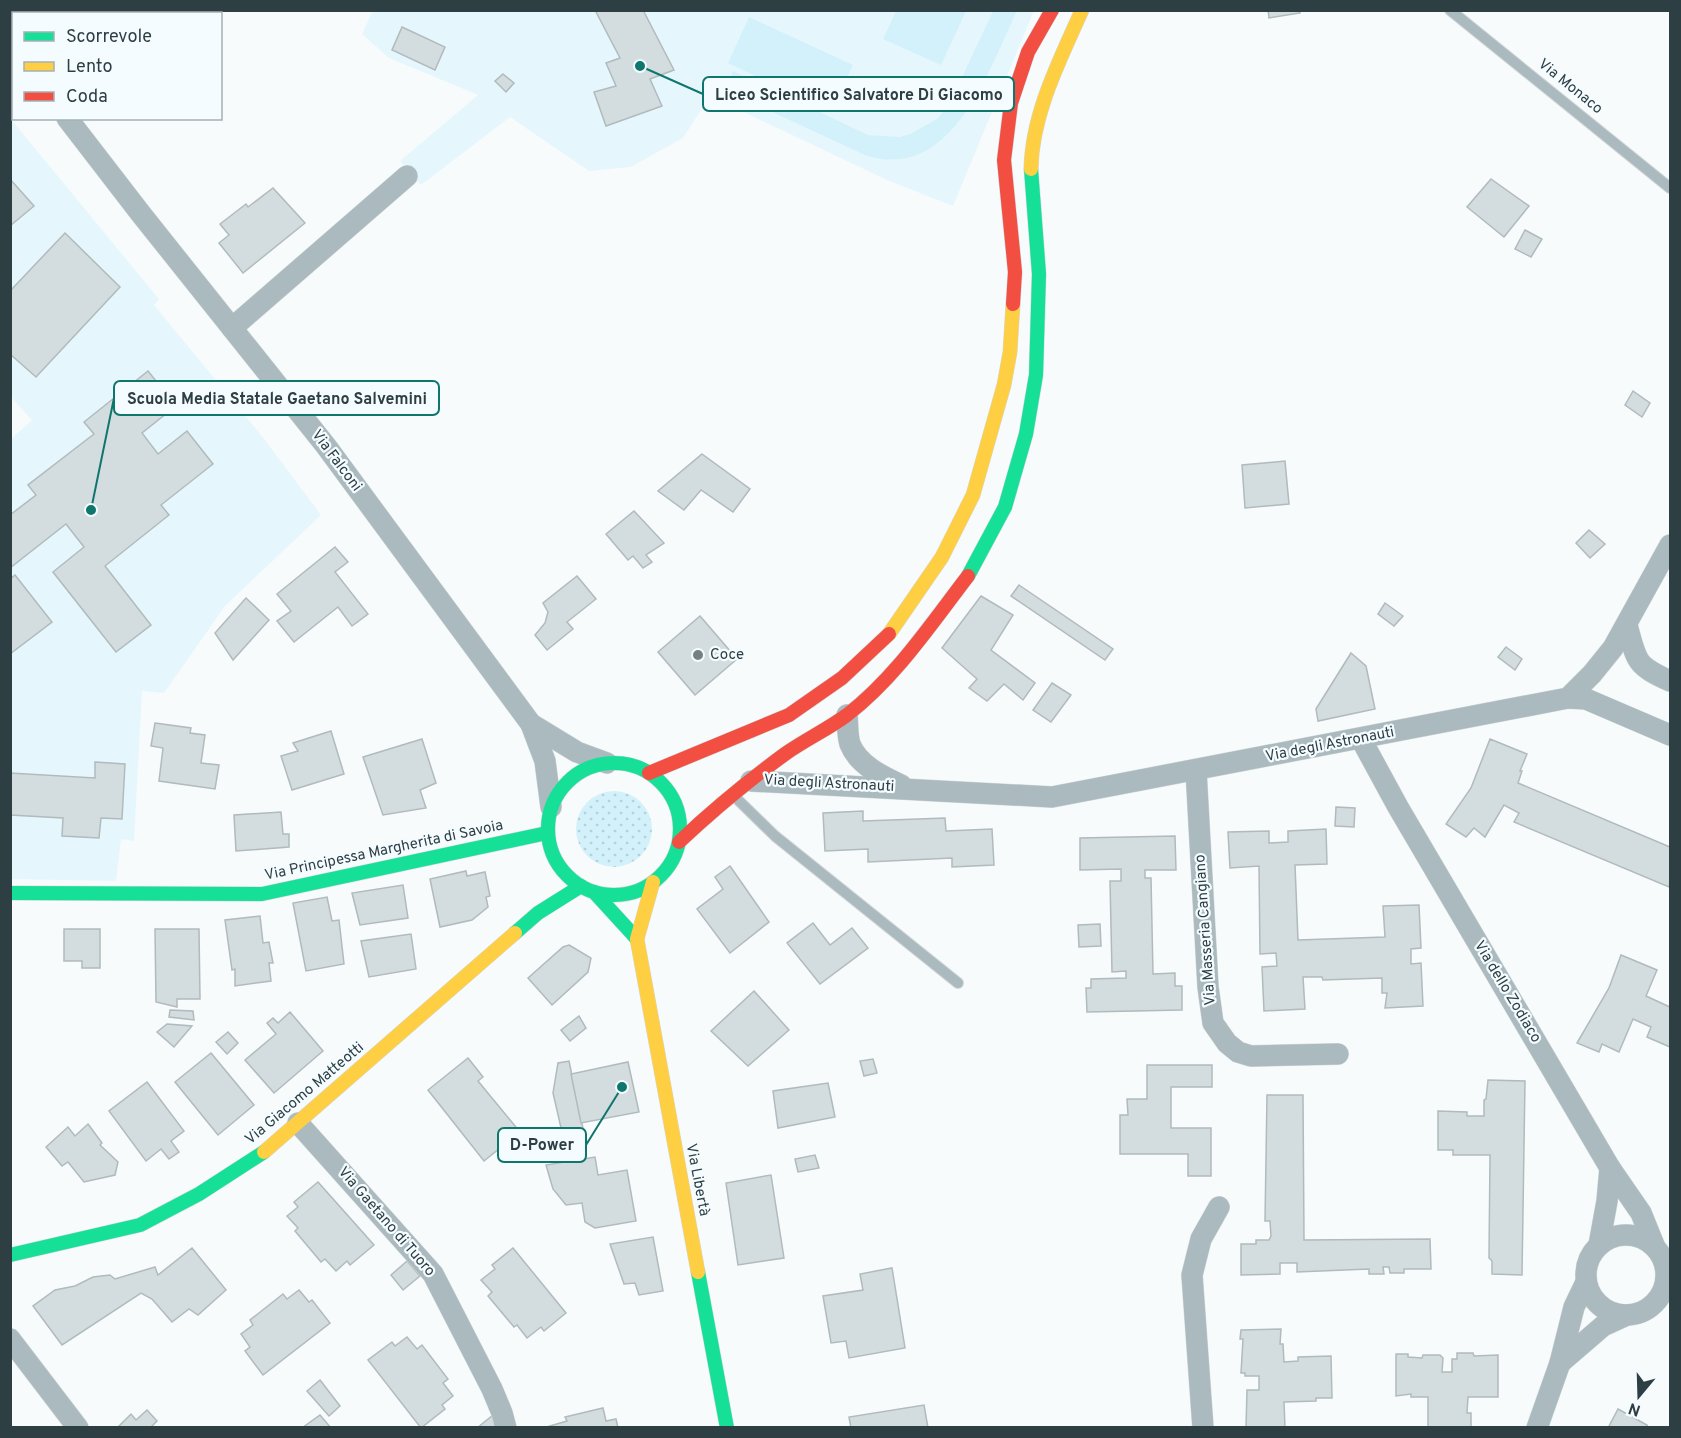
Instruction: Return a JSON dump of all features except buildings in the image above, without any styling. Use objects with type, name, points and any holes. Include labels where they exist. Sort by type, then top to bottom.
[{"type":"street","points":[[649,773],[789,715],[842,678],[890,633],[942,557],[973,495],[1004,384],[1010,352],[1015,272],[1004,160],[1011,104],[1028,52],[1052,10]]},
{"type":"street","points":[[678,842],[717,806],[786,754],[847,715],[869,696],[936,620],[969,574],[1005,507],[1026,434],[1036,375],[1039,274],[1031,166],[1040,112],[1082,10]]},
{"type":"street","name":"Via Falconi","points":[[69,120],[326,446],[531,724],[545,761],[551,807]]},
{"type":"street","points":[[231,328],[407,176]]},
{"type":"street","points":[[1568,698],[1592,674],[1627,625],[1671,545]]},
{"type":"street","points":[[1627,625],[1634,653],[1640,663],[1647,670],[1671,681]]},
{"type":"street","points":[[1568,698],[1586,699],[1666,731]]},
{"type":"street","name":"Via degli Astronauti","points":[[751,781],[1052,797],[1568,698]]},
{"type":"street","name":"Via degli Astronauti","points":[[847,715],[849,743],[858,758],[879,775],[907,788]]},
{"type":"street","name":"Via Falconi","points":[[531,724],[577,752],[607,763]]},
{"type":"street","name":"Via dello Zodiaco","points":[[1361,739],[1398,807],[1610,1168],[1641,1213],[1654,1245]]},
{"type":"street","points":[[607,763],[630,765],[649,773],[664,786],[676,805],[680,826],[673,858],[664,872],[638,891],[613,895],[594,892],[581,886],[563,872],[553,856],[548,833],[551,807],[558,792],[572,777],[591,766],[607,763]]},
{"type":"street","name":"Via Masseria Cangiano","points":[[1196,771],[1208,987],[1214,1023],[1227,1042],[1238,1052],[1251,1056],[1338,1054]]},
{"type":"street","name":"Via Principessa Margherita di Savoia","points":[[10,893],[262,894],[548,833]]},
{"type":"street","name":"Via Libertà","points":[[653,882],[637,939],[727,1428]]},
{"type":"street","name":"Via Giacomo Matteotti","points":[[10,1255],[140,1225],[199,1194],[264,1152],[538,913],[581,886]]},
{"type":"street","points":[[594,892],[637,939]]},
{"type":"street","name":"Via Gaetano di Tuoro","points":[[298,1123],[433,1274],[492,1389],[506,1428]]},
{"type":"street","points":[[1599,1245],[1610,1168]]},
{"type":"street","points":[[1203,1428],[1192,1275],[1201,1239],[1219,1207]]},
{"type":"street","points":[[1560,1363],[1603,1326],[1648,1308],[1663,1290],[1668,1269],[1654,1245],[1633,1235],[1621,1235],[1609,1238],[1591,1255],[1586,1269],[1586,1282],[1590,1293],[1605,1309],[1616,1314],[1627,1315]]},
{"type":"street","points":[[1537,1428],[1560,1363],[1574,1307],[1586,1282]]},
{"type":"street","points":[[1648,1308],[1671,1312]]},
{"type":"street","points":[[10,1339],[78,1428]]},
{"type":"lane","name":"Via Monaco","points":[[1450,10],[1671,188]]},
{"type":"lane","points":[[733,794],[775,836],[958,983]]},
{"type":"shaded area","points":[[373,10],[1035,11],[953,206],[887,180],[710,96],[683,138],[631,167],[589,171],[510,117],[421,185],[400,161],[478,95],[389,58],[362,34]]},
{"type":"shaded area","points":[[896,11],[966,11],[941,65],[883,39]]},
{"type":"shaded area","points":[[993,11],[1017,11],[994,62],[964,115],[945,137],[923,152],[897,159],[867,156],[725,90],[733,71],[868,135],[900,137],[937,119],[949,105]]},
{"type":"shaded area","points":[[749,17],[853,65],[831,112],[728,63]]},
{"type":"shaded area","points":[[10,118],[159,299],[154,305],[265,440],[321,515],[225,606],[164,693],[142,691],[134,841],[121,839],[116,881],[11,879],[10,440],[32,420],[11,397]]},
{"type":"shaded area","points":[[614,791],[628,794],[641,802],[649,815],[652,829],[649,843],[641,856],[628,864],[614,867],[600,864],[587,856],[579,843],[576,829],[579,815],[587,802],[600,794]]},
{"type":"traffic: fast","points":[[968,576],[1005,507],[1026,434],[1036,375],[1039,274],[1031,169]]},
{"type":"traffic: fast","points":[[614,763],[639,768],[661,782],[675,804],[680,829],[675,854],[661,876],[639,890],[614,895],[589,890],[567,876],[553,854],[548,829],[553,804],[567,782],[589,768],[614,763]]},
{"type":"traffic: fast","points":[[10,893],[262,894],[547,833]]},
{"type":"traffic: fast","points":[[515,933],[538,913],[581,886]]},
{"type":"traffic: fast","points":[[594,892],[637,939]]},
{"type":"traffic: fast","points":[[10,1255],[140,1225],[199,1194],[264,1152]]},
{"type":"traffic: fast","points":[[698,1272],[727,1428]]},
{"type":"traffic: slow","points":[[1031,169],[1036,128],[1042,107],[1056,68],[1082,10]]},
{"type":"traffic: slow","points":[[889,634],[942,557],[973,495],[1004,385],[1010,352],[1013,304]]},
{"type":"traffic: slow","points":[[653,882],[637,939],[698,1272]]},
{"type":"traffic: slow","points":[[264,1152],[515,933]]},
{"type":"traffic: jam","points":[[1013,304],[1015,272],[1004,160],[1011,103],[1028,52],[1052,10]]},
{"type":"traffic: jam","points":[[679,842],[771,764],[840,720],[865,700],[912,649],[968,576]]},
{"type":"traffic: jam","points":[[649,773],[789,715],[842,678],[889,634]]},
{"type":"place","name":"Liceo Scientifico Salvatore Di Giacomo","points":[[640,66]]},
{"type":"place","name":"Scuola Media Statale Gaetano Salvemini","points":[[91,510]]},
{"type":"place","name":"Coce","points":[[698,655]]},
{"type":"place","name":"D-Power","points":[[622,1087]]}]
